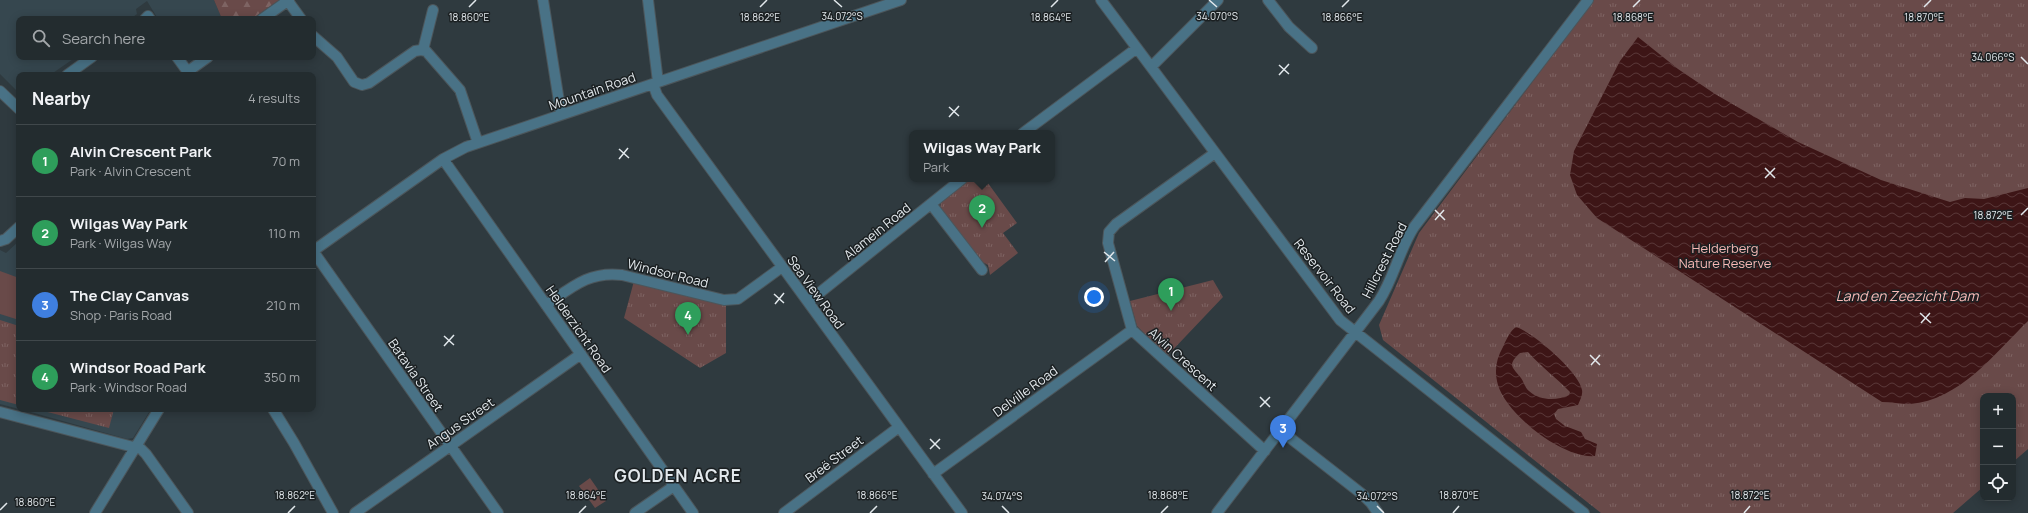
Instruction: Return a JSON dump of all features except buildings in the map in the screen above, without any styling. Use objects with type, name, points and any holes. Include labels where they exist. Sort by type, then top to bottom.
[{"type":"street","points":[[266,16],[289,0],[299,16]]},
{"type":"street","points":[[544,0],[561,114]]},
{"type":"street","name":"Sea View Road","points":[[648,0],[657,95],[962,513]]},
{"type":"street","name":"Mountain Road","points":[[316,249],[444,159],[478,143],[901,0]]},
{"type":"street","name":"Reservoir Road","points":[[1101,0],[1340,320],[1584,513]]},
{"type":"street","points":[[1152,67],[1218,0]]},
{"type":"street","points":[[1268,0],[1294,32],[1312,48]]},
{"type":"street","name":"Hillcrest Road","points":[[1217,513],[1383,295],[1408,237],[1414,227],[1588,0]]},
{"type":"street","points":[[423,50],[433,10]]},
{"type":"street","points":[[316,38],[333,52],[354,82],[362,85],[369,83],[415,51],[423,50],[428,53],[460,90],[478,143]]},
{"type":"street","points":[[1027,130],[1137,48]]},
{"type":"street","points":[[71,72],[88,60]]},
{"type":"street","points":[[179,60],[187,72]]},
{"type":"street","points":[[189,72],[204,60]]},
{"type":"street","points":[[0,91],[16,106]]},
{"type":"street","name":"Alvin Crescent","points":[[1215,153],[1116,224],[1109,232],[1108,243],[1132,330],[1265,451]]},
{"type":"street","name":"Helderzicht Road","points":[[444,159],[693,513]]},
{"type":"street","name":"Alamein Road","points":[[808,302],[958,182]]},
{"type":"street","points":[[930,204],[982,270]]},
{"type":"street","points":[[0,241],[6,239],[16,230]]},
{"type":"street","name":"Batavia Street","points":[[316,255],[498,513]]},
{"type":"street","name":"Windsor Road","points":[[546,305],[583,279],[605,274],[622,275],[724,300],[735,300],[782,267]]},
{"type":"street","name":"Delville Road","points":[[933,474],[1132,330]]},
{"type":"street","name":"Angus Street","points":[[355,513],[581,354]]},
{"type":"street","points":[[95,513],[157,412]]},
{"type":"street","points":[[275,412],[294,443],[332,513]]},
{"type":"street","points":[[0,414],[135,447],[146,454],[188,513]]},
{"type":"street","name":"Breë Street","points":[[784,513],[899,427]]},
{"type":"street","points":[[1280,430],[1362,494],[1378,513]]},
{"type":"street","points":[[635,513],[674,486]]},
{"type":"shaded area","points":[[0,0],[214,0],[221,16],[156,16],[147,1],[136,9],[137,14],[134,16],[16,16],[16,60],[72,60],[54,72],[16,72],[16,90],[0,74]]},
{"type":"shaded area","points":[[16,244],[16,408],[0,404],[0,250],[6,253]]},
{"type":"shaded area","points":[[31,412],[149,412],[133,438],[127,439]]},
{"type":"green space","points":[[214,0],[279,0],[256,16],[221,16]]},
{"type":"green space","name":"Helderberg Nature Reserve","points":[[1594,0],[2028,0],[2028,449],[2016,459],[2016,393],[1980,393],[1980,490],[1953,513],[1601,513],[1383,340],[1379,325],[1419,233]]},
{"type":"green space","points":[[965,182],[987,182],[1017,223],[1003,233],[1018,253],[990,275],[988,265],[979,260],[940,209],[941,202]]},
{"type":"green space","points":[[0,271],[16,277],[16,319],[0,314]]},
{"type":"green space","points":[[1213,280],[1223,297],[1167,356],[1137,326],[1130,301]]},
{"type":"green space","points":[[634,281],[726,304],[726,353],[700,368],[624,318]]},
{"type":"green space","points":[[0,320],[16,325],[16,404],[0,400]]},
{"type":"green space","points":[[48,412],[113,412],[109,428]]},
{"type":"green space","points":[[590,478],[606,501],[595,508],[579,486]]},
{"type":"water","name":"Land en Zeezicht Dam","points":[[1638,37],[1678,69],[1715,94],[1798,142],[1881,180],[1950,202],[1965,198],[1984,199],[2028,188],[2028,321],[1989,361],[1960,385],[1945,394],[1928,401],[1910,404],[1882,402],[1597,218],[1577,195],[1570,175],[1574,151],[1620,61]]},
{"type":"water","points":[[1516,327],[1524,330],[1555,354],[1565,364],[1579,383],[1582,392],[1578,405],[1558,409],[1554,414],[1556,419],[1565,426],[1581,432],[1585,439],[1597,444],[1595,456],[1582,455],[1553,443],[1524,421],[1503,397],[1498,385],[1496,365],[1508,336]],"holes":[[[1528,352],[1570,392],[1569,395],[1549,399],[1538,397],[1528,390],[1513,368],[1512,363],[1520,353]]]},
{"type":"place","name":"Wilgas Way Park","points":[[982,228]]},
{"type":"place","name":"Alvin Crescent Park","points":[[1171,311]]},
{"type":"place","name":"Windsor Road Park","points":[[688,335]]},
{"type":"place","name":"The Clay Canvas","points":[[1283,448]]},
{"type":"district","name":"GOLDEN ACRE","points":[[678,476]]}]
